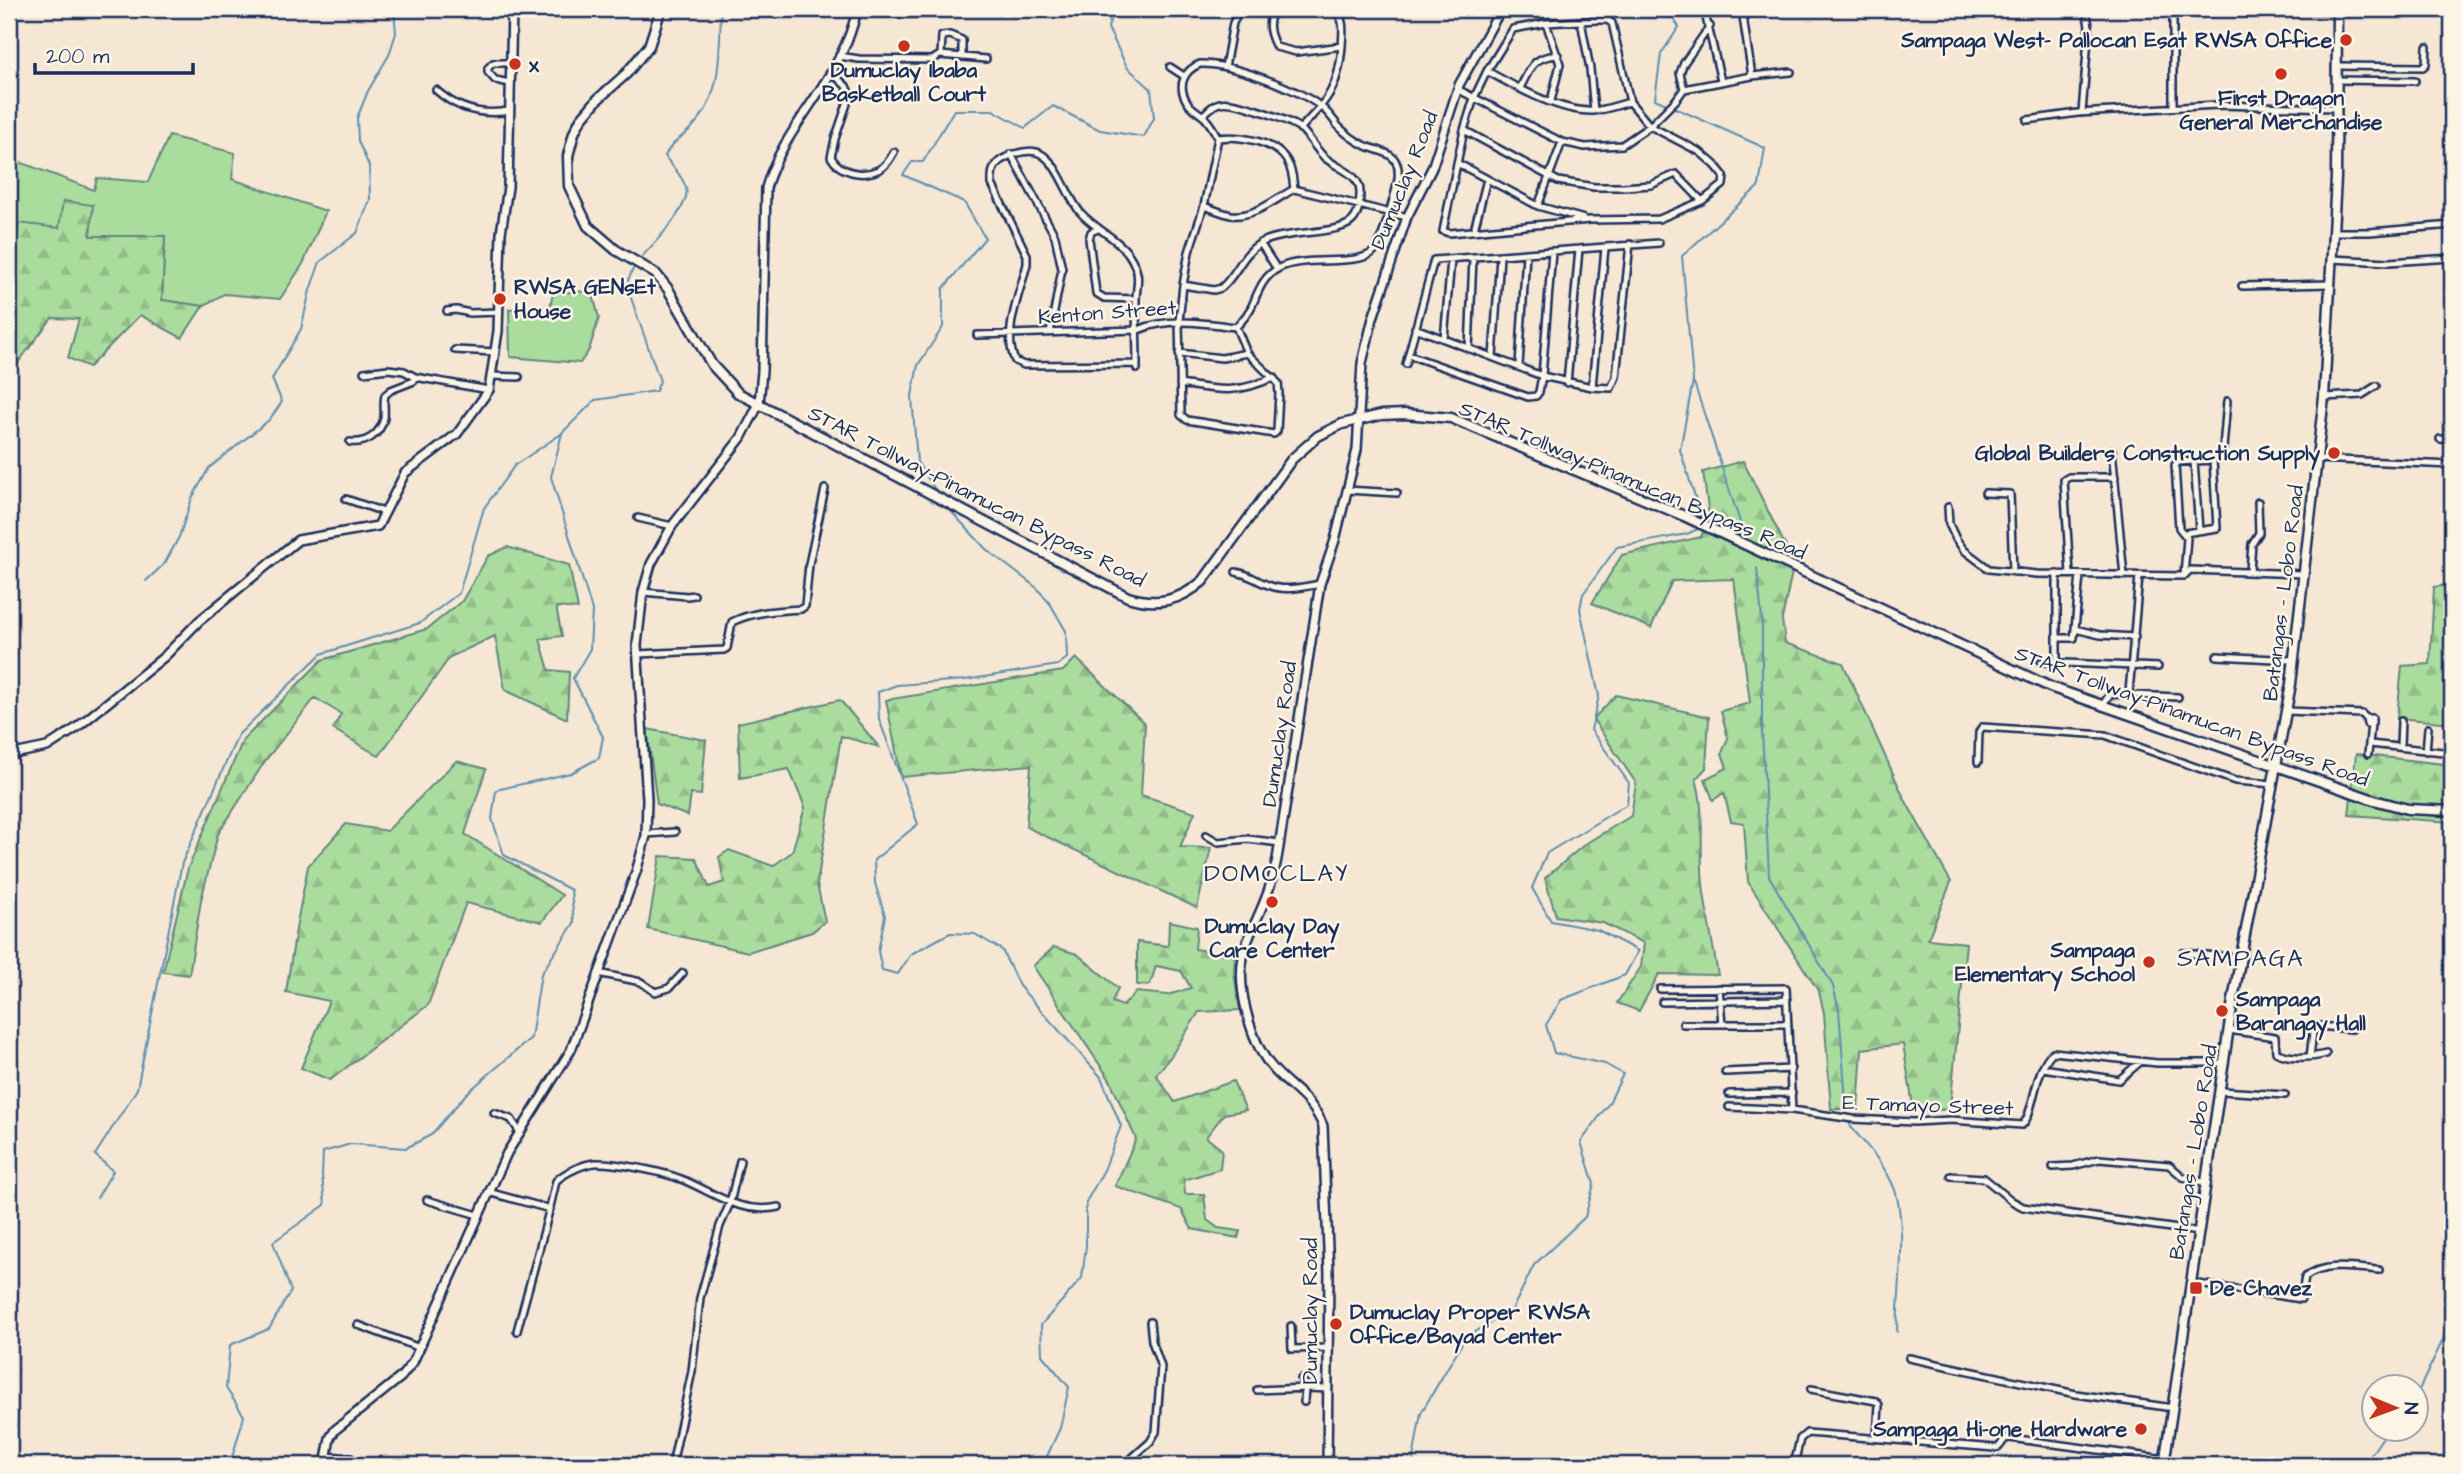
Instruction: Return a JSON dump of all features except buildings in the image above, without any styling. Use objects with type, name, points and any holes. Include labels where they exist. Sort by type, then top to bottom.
[{"type":"main road","name":"STAR Tollway-Pinamucan Bypass Road","points":[[661,9],[649,46],[626,74],[598,99],[581,119],[575,133],[568,156],[569,186],[588,226],[616,250],[656,274],[668,289],[706,356],[720,376],[738,393],[1128,597],[1149,602],[1177,598],[1203,581],[1292,459],[1318,436],[1342,424],[1381,415],[1451,418],[1684,516],[2014,671],[2102,706],[2391,805],[2425,811],[2452,811]]},
{"type":"main road","name":"Batangas - Lobo Road","points":[[2165,1462],[2240,958],[2274,784],[2294,660],[2324,397],[2337,108],[2337,10]]},
{"type":"street","points":[[9,755],[47,747],[75,729],[165,656],[199,621],[298,540],[378,526],[405,473],[457,434],[489,390],[495,352],[501,233],[508,187],[512,9]]},
{"type":"street","points":[[325,1465],[330,1438],[335,1430],[401,1377],[414,1362],[488,1192],[519,1131],[571,1050],[636,872],[646,834],[647,799],[638,654],[643,593],[651,564],[672,526],[741,438],[759,404],[766,188],[771,169],[832,74],[857,10],[908,14],[952,12],[956,9]]},
{"type":"street","points":[[1225,67],[1233,23],[1240,9]]},
{"type":"street","points":[[1276,9],[1272,13],[1269,26],[1270,36],[1276,47],[1296,52],[1342,46]]},
{"type":"street","points":[[1300,129],[1335,87],[1341,66],[1344,26],[1341,15],[1335,9]]},
{"type":"street","name":"Dumuclay Road","points":[[1327,1465],[1329,1273],[1323,1126],[1317,1110],[1275,1071],[1262,1052],[1241,984],[1245,950],[1270,887],[1280,843],[1320,584],[1335,540],[1357,450],[1362,363],[1390,261],[1407,217],[1432,168],[1458,87],[1501,9]]},
{"type":"street","points":[[1704,9],[1721,81]]},
{"type":"street","points":[[1740,9],[1744,17],[1752,76]]},
{"type":"street","points":[[1744,17],[1766,9]]},
{"type":"street","points":[[2082,113],[2089,26],[2087,9]]},
{"type":"street","points":[[2172,9],[2173,107]]},
{"type":"street","points":[[2299,10],[2337,10]]},
{"type":"street","points":[[1607,20],[1612,23],[1630,102],[1650,126],[1700,152],[1715,165],[1724,176],[1723,185],[1702,201],[1659,219],[1590,220],[1449,233],[1442,229],[1464,130],[1487,71],[1513,29],[1546,23],[1581,21],[1607,20]]},
{"type":"street","points":[[1581,21],[1594,111]]},
{"type":"street","points":[[1546,23],[1560,64],[1552,101]]},
{"type":"street","points":[[1684,89],[1679,73],[1710,26]]},
{"type":"street","points":[[941,55],[942,36],[950,35],[962,40],[962,57]]},
{"type":"street","points":[[2337,66],[2423,67],[2426,64],[2427,47]]},
{"type":"street","points":[[839,56],[859,59],[932,60],[941,55],[986,59]]},
{"type":"street","points":[[1520,88],[1532,65],[1542,56],[1558,55]]},
{"type":"street","points":[[510,63],[493,63],[488,68],[495,80],[510,83]]},
{"type":"street","points":[[1200,64],[1225,67],[1279,85],[1321,107],[1347,135],[1392,156],[1397,163],[1399,174],[1389,214],[1375,251],[1366,257],[1295,262],[1277,268],[1256,292],[1248,314],[1236,327],[1247,353],[1278,383],[1275,434],[1182,417],[1179,321],[1183,285],[1189,252],[1204,206],[1218,138],[1203,115],[1186,101],[1182,87],[1184,75],[1191,67],[1200,64]]},
{"type":"street","points":[[1170,67],[1184,75]]},
{"type":"street","points":[[1487,71],[1568,108],[1594,111],[1630,102]]},
{"type":"street","points":[[1458,87],[1562,142],[1585,147],[1622,145],[1650,126],[1684,89],[1752,76],[1791,72]]},
{"type":"street","points":[[832,74],[846,86],[850,95],[831,157],[835,164],[850,172],[864,173],[886,165],[894,152]]},
{"type":"street","points":[[2337,80],[2415,81]]},
{"type":"street","points":[[436,90],[451,103],[479,112],[492,114],[509,111]]},
{"type":"street","points":[[1183,285],[1214,290],[1221,288],[1259,243],[1278,236],[1345,226],[1355,218],[1359,206],[1360,190],[1354,178],[1325,158],[1300,129],[1268,113],[1225,102],[1214,105],[1203,115]]},
{"type":"street","points":[[2027,120],[2173,107],[2271,105],[2337,108]]},
{"type":"street","points":[[1464,130],[1558,181],[1594,187],[1623,187],[1651,185],[1676,174],[1702,201]]},
{"type":"street","points":[[1218,138],[1246,138],[1282,154],[1292,172],[1294,189]]},
{"type":"street","points":[[1538,206],[1562,142]]},
{"type":"street","points":[[1036,152],[1044,155],[1073,204],[1098,229],[1124,246],[1137,273],[1137,367],[1024,365],[1015,361],[1010,333],[1027,256],[992,184],[995,166],[1011,154],[1036,152]]},
{"type":"street","points":[[1011,154],[1055,236],[1062,269],[1050,333]]},
{"type":"street","points":[[1457,163],[1538,206],[1590,220]]},
{"type":"street","points":[[1474,230],[1487,179]]},
{"type":"street","points":[[1204,206],[1231,215],[1243,215],[1294,189],[1407,217]]},
{"type":"street","points":[[2332,232],[2370,232],[2452,225]]},
{"type":"street","points":[[1098,229],[1091,232],[1089,239],[1096,293],[1104,298],[1136,299]]},
{"type":"street","points":[[1259,243],[1277,268]]},
{"type":"street","points":[[1406,364],[1434,260],[1660,243]]},
{"type":"street","points":[[1415,328],[1542,376],[1566,383],[1609,388],[1615,383],[1630,244]]},
{"type":"street","points":[[1592,387],[1605,248]]},
{"type":"street","points":[[1566,383],[1579,249]]},
{"type":"street","points":[[1409,355],[1528,397],[1537,394],[1542,376],[1552,251]]},
{"type":"street","points":[[1519,366],[1526,254]]},
{"type":"street","points":[[1493,357],[1500,257]]},
{"type":"street","points":[[1469,349],[1473,258]]},
{"type":"street","points":[[2331,259],[2389,262],[2452,258]]},
{"type":"street","points":[[1444,339],[1451,260]]},
{"type":"street","points":[[2242,286],[2330,284]]},
{"type":"street","points":[[447,311],[498,312]]},
{"type":"street","name":"Kenton Street","points":[[977,335],[1138,330],[1179,321],[1236,327]]},
{"type":"street","points":[[455,350],[495,352]]},
{"type":"street","points":[[1179,353],[1222,358],[1247,353]]},
{"type":"street","points":[[364,372],[404,371],[415,377],[489,390]]},
{"type":"street","points":[[491,376],[519,377]]},
{"type":"street","points":[[350,442],[359,443],[371,438],[383,422],[385,395],[414,381],[415,377]]},
{"type":"street","points":[[1180,384],[1224,390],[1244,389],[1273,377]]},
{"type":"street","points":[[2324,397],[2362,395],[2376,386]]},
{"type":"street","points":[[2185,533],[2215,528],[2218,525],[2213,460],[2223,448],[2227,401]]},
{"type":"street","points":[[2440,439],[2452,440]]},
{"type":"street","points":[[2112,450],[2124,576]]},
{"type":"street","points":[[2316,459],[2452,465]]},
{"type":"street","points":[[2184,576],[2187,538],[2179,528],[2175,465],[2178,462],[2213,460]]},
{"type":"street","points":[[2194,461],[2199,530]]},
{"type":"street","points":[[2070,574],[2064,480],[2069,477],[2115,477]]},
{"type":"street","points":[[638,654],[724,650],[727,648],[732,622],[753,614],[801,609],[805,606],[809,564],[825,489]]},
{"type":"street","points":[[1347,490],[1397,494]]},
{"type":"street","points":[[1985,493],[2010,494],[2013,572]]},
{"type":"street","points":[[346,499],[384,512]]},
{"type":"street","points":[[2250,572],[2252,544],[2259,533],[2259,502]]},
{"type":"street","points":[[1948,507],[1949,524],[1956,539],[1964,550],[1989,569],[2124,576],[2184,576],[2190,570],[2303,574]]},
{"type":"street","points":[[638,518],[672,526]]},
{"type":"street","points":[[1236,572],[1253,576],[1271,587],[1320,584]]},
{"type":"street","points":[[2057,574],[2057,663]]},
{"type":"street","points":[[2057,638],[2074,638],[2080,575]]},
{"type":"street","points":[[2129,693],[2139,576]]},
{"type":"street","points":[[643,593],[687,596],[694,594]]},
{"type":"street","points":[[2075,629],[2100,635],[2135,636]]},
{"type":"street","points":[[2217,656],[2294,660]]},
{"type":"street","points":[[2040,662],[2158,667]]},
{"type":"street","points":[[2102,706],[2109,694],[2178,697]]},
{"type":"street","points":[[2287,711],[2362,715],[2366,718],[2366,723],[2371,724],[2368,754]]},
{"type":"street","points":[[2400,746],[2401,721]]},
{"type":"street","points":[[1978,762],[1979,732],[1982,727],[2090,733],[2141,747],[2235,781],[2274,784]]},
{"type":"street","points":[[2426,751],[2428,728]]},
{"type":"street","points":[[2370,744],[2452,753]]},
{"type":"street","points":[[646,834],[675,832]]},
{"type":"street","points":[[1206,835],[1218,842],[1248,839],[1280,843]]},
{"type":"street","points":[[2183,953],[2240,958]]},
{"type":"street","points":[[598,973],[641,982],[656,992],[669,988],[683,973]]},
{"type":"street","points":[[1660,989],[1784,986],[1792,1110],[1729,1107]]},
{"type":"street","points":[[1719,988],[1722,1024]]},
{"type":"street","points":[[1662,1002],[1787,1000]]},
{"type":"street","points":[[1683,1024],[1788,1024]]},
{"type":"street","points":[[2310,1057],[2313,1032],[2318,1026],[2352,1029]]},
{"type":"street","points":[[2229,1030],[2275,1037],[2276,1052],[2281,1055],[2310,1057],[2326,1054]]},
{"type":"street","points":[[2140,1062],[2119,1080],[2043,1068],[2053,1052],[2140,1062],[2225,1063]]},
{"type":"street","name":"E. Tamayo Street","points":[[1792,1110],[1830,1117],[2022,1125],[2028,1120],[2032,1096],[2043,1068]]},
{"type":"street","points":[[1726,1072],[1791,1069]]},
{"type":"street","points":[[2221,1091],[2285,1095]]},
{"type":"street","points":[[1729,1094],[1792,1093]]},
{"type":"street","points":[[494,1112],[511,1119],[519,1131]]},
{"type":"street","points":[[2053,1167],[2073,1166],[2099,1159],[2169,1165],[2183,1177],[2206,1183]]},
{"type":"street","points":[[672,1465],[692,1371],[700,1298],[719,1226],[730,1203],[740,1161]]},
{"type":"street","points":[[517,1331],[556,1181],[577,1169],[595,1163],[656,1171],[730,1203],[762,1210],[779,1207]]},
{"type":"street","points":[[1951,1176],[1984,1178],[2023,1207],[2199,1232]]},
{"type":"street","points":[[488,1192],[550,1209]]},
{"type":"street","points":[[427,1200],[478,1215]]},
{"type":"street","points":[[2191,1283],[2301,1299],[2305,1277],[2312,1272],[2337,1267],[2379,1270]]},
{"type":"street","points":[[1131,1465],[1132,1458],[1150,1442],[1156,1432],[1161,1367],[1152,1341],[1150,1322]]},
{"type":"street","points":[[358,1325],[420,1348]]},
{"type":"street","points":[[1291,1326],[1292,1349],[1329,1348]]},
{"type":"street","points":[[1909,1358],[2076,1394],[2173,1408]]},
{"type":"street","points":[[1301,1379],[1306,1389],[1304,1402]]},
{"type":"street","points":[[1256,1390],[1328,1389]]},
{"type":"street","points":[[1811,1389],[1876,1401],[1879,1405],[1877,1438]]},
{"type":"street","points":[[1794,1465],[1800,1439],[1807,1433],[1995,1448],[2010,1438],[2165,1462]]},
{"type":"street","points":[[327,1456],[351,1458]]},
{"type":"green space","points":[[169,136],[235,153],[232,179],[326,211],[303,264],[280,299],[224,294],[203,306],[162,300],[165,236],[89,236],[93,205],[59,228],[9,272],[9,158],[94,190],[97,178],[148,182]]},
{"type":"green space","points":[[63,201],[93,205],[90,236],[165,236],[162,300],[203,306],[182,338],[140,315],[89,367],[68,358],[79,319],[52,318],[14,368],[9,367],[9,273],[18,223],[59,228]]},
{"type":"green space","points":[[592,291],[599,318],[589,350],[580,363],[510,357],[509,309],[550,307],[553,293]]},
{"type":"green space","points":[[1743,461],[1794,563],[1782,619],[1785,643],[1843,663],[1904,798],[1951,882],[1928,939],[1966,943],[1950,1109],[1914,1112],[1903,1044],[1862,1049],[1858,1109],[1831,1109],[1824,1013],[1819,992],[1748,882],[1744,823],[1731,821],[1724,793],[1713,800],[1705,779],[1727,768],[1722,753],[1728,738],[1721,711],[1750,703],[1734,579],[1672,581],[1651,628],[1592,603],[1622,555],[1701,537],[1709,516],[1703,472]]},
{"type":"green space","points":[[507,547],[569,565],[578,609],[556,607],[562,636],[540,639],[549,670],[569,672],[567,719],[505,690],[495,636],[450,657],[379,756],[333,729],[341,714],[315,698],[265,761],[218,834],[201,900],[189,975],[163,972],[188,868],[243,740],[322,660],[427,629],[462,601],[488,556]]},
{"type":"green space","points":[[2452,584],[2452,723],[2397,718],[2402,666],[2430,664],[2434,587]]},
{"type":"green space","points":[[1076,658],[1145,724],[1141,795],[1195,812],[1180,847],[1211,848],[1197,908],[1026,827],[1031,765],[901,777],[886,700],[1063,671]]},
{"type":"green space","points":[[1616,695],[1709,717],[1706,768],[1696,779],[1702,817],[1703,883],[1718,975],[1659,974],[1639,1011],[1617,1003],[1641,967],[1644,943],[1603,923],[1556,916],[1545,878],[1585,844],[1631,816],[1636,783],[1593,719]]},
{"type":"green space","points":[[840,700],[879,747],[841,736],[817,884],[825,921],[812,932],[748,952],[648,929],[660,856],[696,858],[709,887],[724,882],[719,857],[729,850],[773,866],[792,852],[805,807],[789,769],[740,778],[738,723]]},
{"type":"green space","points":[[647,729],[706,740],[701,795],[691,794],[688,816],[657,804]]},
{"type":"green space","points":[[2356,754],[2452,765],[2452,822],[2349,815]]},
{"type":"green space","points":[[456,761],[486,769],[465,834],[562,895],[542,922],[466,903],[428,1005],[330,1080],[301,1068],[329,1001],[286,992],[308,866],[346,824],[387,831]]},
{"type":"green space","points":[[1169,921],[1197,927],[1195,949],[1235,956],[1234,972],[1240,1010],[1199,1012],[1156,1075],[1175,1102],[1233,1081],[1246,1110],[1224,1114],[1206,1137],[1222,1150],[1220,1169],[1184,1180],[1185,1194],[1204,1194],[1207,1220],[1218,1228],[1240,1231],[1238,1238],[1192,1229],[1181,1209],[1115,1186],[1136,1139],[1110,1080],[1033,966],[1054,947],[1077,954],[1118,988],[1112,1002],[1123,1006],[1136,992],[1168,995],[1191,988],[1181,971],[1156,966],[1150,985],[1137,985],[1137,942],[1168,946]]},
{"type":"waterway","points":[[146,581],[165,563],[179,537],[192,498],[209,468],[269,420],[282,402],[272,379],[301,329],[320,262],[357,233],[370,200],[369,166],[358,141],[357,118],[368,91],[389,55],[396,33],[394,9]]},
{"type":"waterway","points":[[639,260],[669,226],[686,196],[682,179],[665,156],[695,124],[711,99],[718,70],[721,9]]},
{"type":"waterway","points":[[938,494],[917,462],[912,396],[918,365],[943,327],[943,289],[985,238],[964,202],[903,175],[912,162],[923,162],[954,110],[993,110],[1025,128],[1053,106],[1100,130],[1144,137],[1154,118],[1151,89],[1127,67],[1108,28],[1113,9]]},
{"type":"waterway","points":[[1667,9],[1679,27],[1661,54],[1655,99],[1765,148],[1759,186],[1682,256],[1693,381],[1680,450],[1703,522]]},
{"type":"waterway","points":[[230,1465],[244,1416],[226,1388],[230,1345],[269,1329],[291,1291],[273,1242],[325,1205],[323,1152],[351,1144],[406,1148],[431,1135],[467,1093],[531,1038],[541,974],[574,923],[571,890],[504,855],[492,819],[496,790],[571,773],[599,758],[603,737],[573,678],[590,649],[592,610],[551,477],[562,433],[595,400],[656,391],[660,381],[631,298],[628,280],[635,265]]},
{"type":"waterway","points":[[1694,383],[1742,528]]},
{"type":"waterway","points":[[97,1198],[113,1171],[95,1155],[137,1089],[182,863],[238,735],[321,654],[420,623],[459,593],[484,508],[515,465],[561,434]]},
{"type":"waterway","points":[[947,507],[987,550],[1037,588],[1051,605],[1066,631],[1067,658],[1058,665],[965,680],[897,685],[878,692],[879,719],[918,824],[874,860],[875,883],[885,916],[878,951],[882,970],[898,974],[911,954],[950,933],[975,934],[1002,950],[1019,986],[1101,1077],[1121,1126],[1104,1170],[1086,1202],[1086,1246],[1082,1278],[1041,1325],[1042,1355],[1069,1387],[1060,1428],[1043,1465]]},
{"type":"waterway","points":[[1415,1465],[1413,1459],[1421,1413],[1465,1338],[1512,1310],[1534,1265],[1585,1217],[1594,1184],[1581,1142],[1609,1103],[1623,1074],[1605,1064],[1554,1053],[1546,1025],[1561,1000],[1625,975],[1638,951],[1598,930],[1551,921],[1532,888],[1547,853],[1627,804],[1629,783],[1591,730],[1599,696],[1580,609],[1583,594],[1617,547],[1687,534],[1700,528]]},
{"type":"waterway","points":[[1757,568],[1762,619],[1762,731],[1769,876],[1833,986],[1839,1010],[1847,1115]]},
{"type":"waterway","points":[[1849,1122],[1887,1173],[1899,1205],[1901,1260],[1897,1332]]},
{"type":"waterway","points":[[2428,1372],[2452,1321]]},
{"type":"waterway","points":[[2364,1465],[2380,1442]]},
{"type":"waterway","points":[[935,1465],[942,1465]]},
{"type":"place","name":"Sampaga West- Pallocan Esat RWSA Office","points":[[2346,40]]},
{"type":"place","name":"Dumuclay Ibaba Basketball Court","points":[[904,46]]},
{"type":"place","name":"x","points":[[515,64]]},
{"type":"place","name":"First Dragon General Merchandise","points":[[2281,74]]},
{"type":"place","name":"RWSA GENsEt House","points":[[500,299]]},
{"type":"place","name":"Global Builders Construction Supply","points":[[2334,453]]},
{"type":"place","name":"Dumuclay Day Care Center","points":[[1272,902]]},
{"type":"place","name":"Sampaga Elementary School","points":[[2149,962]]},
{"type":"place","name":"Sampaga Barangay Hall","points":[[2222,1011]]},
{"type":"place","name":"De Chavez","points":[[2196,1288]]},
{"type":"place","name":"Dumuclay Proper RWSA Office/Bayad Center","points":[[1336,1324]]},
{"type":"place","name":"Sampaga Hi-one Hardware","points":[[2141,1429]]},
{"type":"district","name":"DOMOCLAY","points":[[1277,873]]},
{"type":"district","name":"SAMPAGA","points":[[2241,958]]}]
